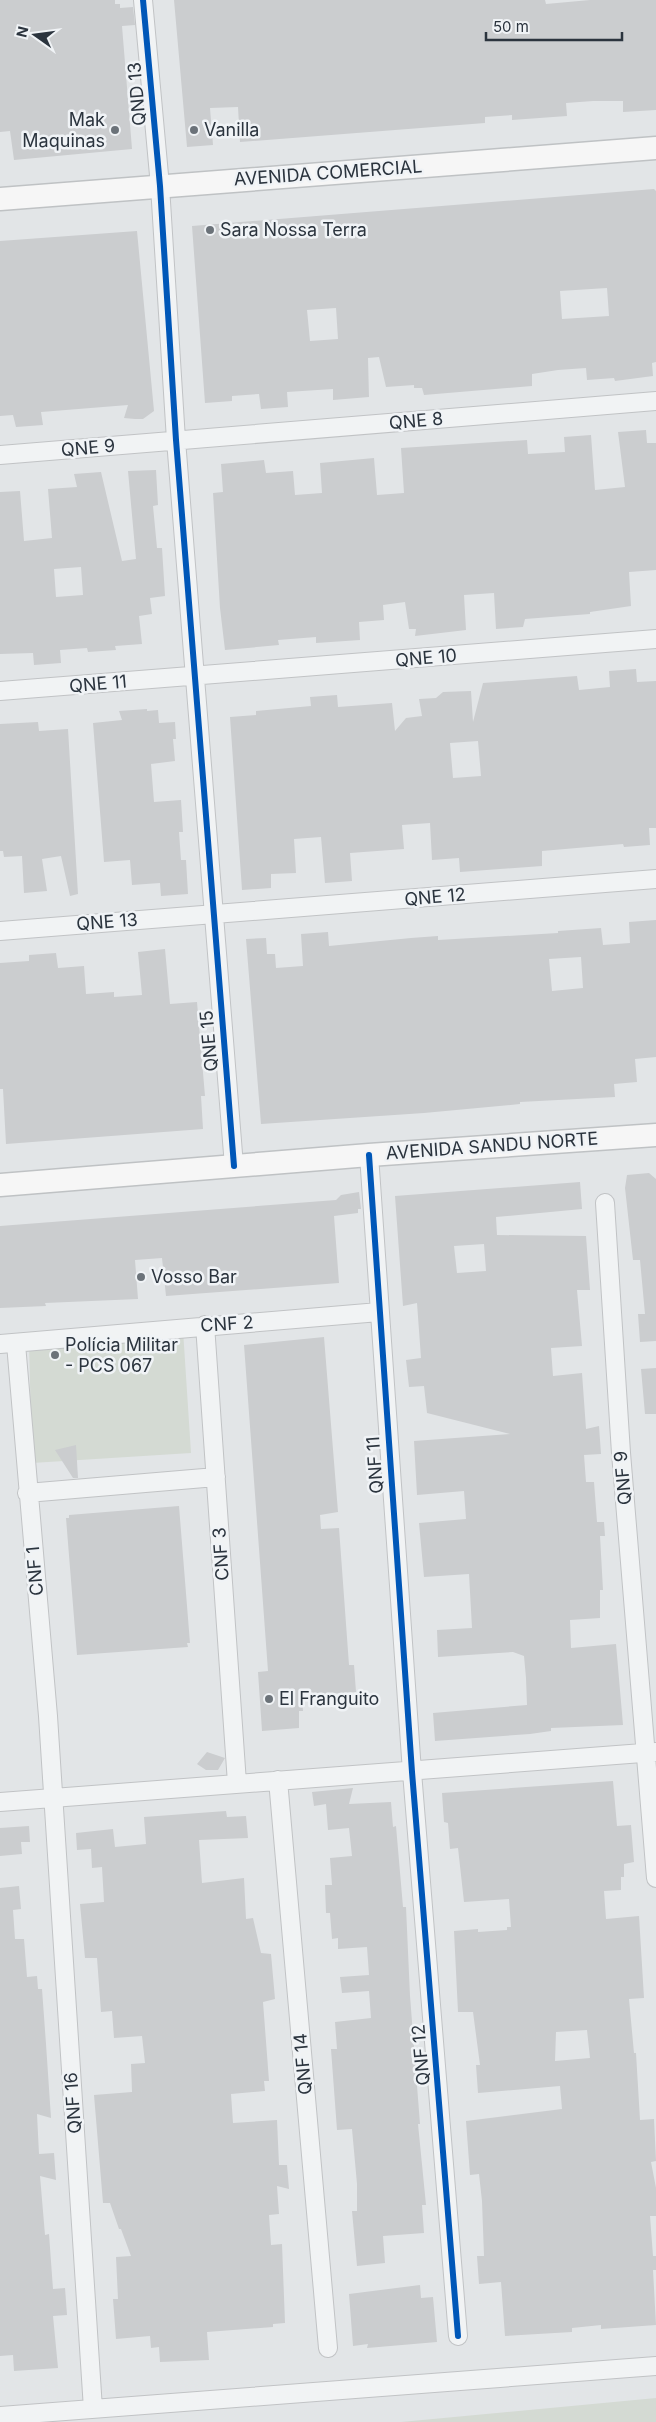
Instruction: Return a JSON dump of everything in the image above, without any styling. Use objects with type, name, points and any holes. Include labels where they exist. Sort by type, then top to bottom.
[{"type":"main road","name":"AVENIDA COMERCIAL","points":[[0,199],[656,148]]},
{"type":"main road","name":"AVENIDA SANDU NORTE","points":[[0,1185],[369,1155],[656,1135]]},
{"type":"street","name":"QND 13","points":[[143,0],[160,186],[176,440]]},
{"type":"street","name":"QNE 8","points":[[176,440],[656,401]]},
{"type":"street","name":"QNE 9","points":[[0,455],[176,440]]},
{"type":"street","name":"QNE 15","points":[[176,440],[234,1166]]},
{"type":"street","name":"QNE 10","points":[[196,676],[656,639]]},
{"type":"street","name":"QNE 11","points":[[0,692],[196,676]]},
{"type":"street","name":"QNE 12","points":[[214,914],[656,879]]},
{"type":"street","name":"QNE 13","points":[[0,931],[214,914]]},
{"type":"street","name":"QNF 11","points":[[369,1155],[412,1772]]},
{"type":"street","name":"QNF 9","points":[[605,1202],[621,1453],[651,1752],[656,1878]]},
{"type":"street","name":"CNF 2","points":[[8,1344],[205,1325],[379,1312]]},
{"type":"street","name":"CNF 3","points":[[205,1325],[237,1783]]},
{"type":"street","name":"CNF 1","points":[[8,1344],[27,1493],[44,1670],[53,1798]]},
{"type":"street","points":[[27,1493],[216,1478]]},
{"type":"street","points":[[0,1802],[278,1780],[412,1772],[651,1752]]},
{"type":"street","name":"QNF 12","points":[[412,1772],[458,2336]]},
{"type":"street","name":"QNF 14","points":[[278,1780],[328,2348]]},
{"type":"street","name":"QNF 16","points":[[53,1798],[94,2408]]},
{"type":"street","points":[[0,2416],[656,2366]]},
{"type":"shaded area","points":[[183,1330],[191,1453],[32,1463],[29,1343]]},
{"type":"shaded area","points":[[656,2398],[656,2422],[401,2422]]},
{"type":"building","points":[[0,0],[115,0],[115,4],[120,4],[120,8],[133,7],[135,25],[122,26],[132,149],[14,160],[10,131],[0,132]]},
{"type":"building","points":[[174,0],[545,0],[546,4],[590,0],[656,0],[656,110],[623,112],[623,101],[566,103],[567,116],[512,120],[512,115],[485,117],[485,123],[240,142],[238,107],[210,108],[213,145],[187,147]]},
{"type":"building","points":[[654,189],[656,191],[656,362],[652,363],[653,376],[615,381],[614,378],[587,380],[586,368],[558,370],[532,374],[532,386],[424,395],[422,388],[414,388],[414,385],[386,387],[379,357],[368,358],[369,397],[333,400],[333,389],[287,392],[288,407],[261,409],[259,394],[232,396],[232,401],[205,403],[192,226]],"holes":[[[607,288],[609,316],[562,319],[560,291]],[[336,308],[338,339],[310,341],[307,310]]]},
{"type":"building","points":[[137,231],[154,411],[143,419],[124,418],[128,405],[41,412],[43,425],[16,427],[13,415],[0,416],[0,241]]},
{"type":"building","points":[[646,430],[647,443],[656,443],[656,570],[629,572],[631,606],[590,612],[590,614],[525,619],[523,627],[496,629],[494,593],[464,595],[466,630],[415,636],[416,629],[409,629],[405,602],[383,605],[384,620],[359,622],[360,640],[316,643],[316,637],[278,640],[279,645],[225,650],[220,608],[213,493],[223,492],[221,464],[264,460],[266,473],[293,471],[295,495],[322,493],[320,463],[374,458],[377,495],[404,493],[401,448],[527,440],[528,454],[565,452],[564,437],[591,435],[595,490],[625,487],[618,432]]},
{"type":"building","points":[[156,470],[158,505],[153,506],[157,548],[162,548],[165,596],[150,598],[152,614],[139,616],[142,644],[115,646],[116,650],[88,652],[87,648],[60,650],[61,663],[34,665],[33,653],[0,654],[0,492],[20,491],[24,541],[52,538],[48,489],[77,487],[74,474],[101,472],[122,561],[136,559],[128,471]],"holes":[[[81,567],[83,595],[56,597],[54,569]]]},
{"type":"building","points":[[636,669],[637,682],[656,681],[656,828],[649,828],[650,845],[624,847],[623,844],[542,851],[542,866],[460,872],[459,858],[432,860],[430,823],[402,825],[404,849],[350,853],[352,881],[325,883],[321,837],[294,839],[296,873],[271,874],[271,888],[242,890],[230,717],[256,715],[256,711],[311,706],[310,697],[337,695],[338,707],[392,703],[395,731],[406,718],[422,716],[419,699],[436,698],[443,692],[471,691],[473,722],[483,683],[577,676],[579,690],[610,687],[609,671]],"holes":[[[478,741],[481,776],[453,778],[450,743]]]},
{"type":"building","points":[[147,709],[147,711],[158,710],[159,723],[175,722],[176,739],[173,739],[175,761],[151,764],[154,802],[181,800],[183,832],[179,832],[181,860],[186,860],[188,894],[161,896],[160,883],[132,885],[130,860],[104,862],[93,723],[122,720],[119,711]]},
{"type":"building","points":[[38,722],[39,731],[68,729],[78,894],[70,896],[61,856],[42,859],[47,891],[24,893],[22,856],[4,857],[3,851],[0,851],[0,724]]},
{"type":"building","points":[[656,920],[656,1057],[635,1059],[637,1082],[614,1084],[615,1097],[520,1102],[520,1104],[424,1113],[261,1124],[246,939],[266,938],[267,954],[275,954],[276,968],[303,966],[301,934],[328,932],[329,946],[438,936],[438,940],[558,933],[558,931],[601,928],[603,945],[630,943],[629,922]],"holes":[[[581,957],[583,988],[552,991],[549,959]]]},
{"type":"building","points":[[165,949],[170,1004],[197,1002],[205,1096],[201,1096],[203,1129],[6,1144],[3,1089],[0,1089],[0,963],[29,961],[29,955],[56,953],[58,968],[84,966],[86,994],[114,992],[114,997],[142,995],[138,952]]},
{"type":"building","points":[[649,1173],[656,1179],[656,1341],[640,1342],[638,1314],[645,1314],[640,1260],[633,1260],[625,1188],[627,1175]]},
{"type":"building","points":[[580,1182],[582,1209],[496,1217],[497,1235],[586,1236],[590,1290],[577,1290],[582,1346],[551,1348],[553,1376],[582,1373],[586,1429],[599,1426],[601,1454],[584,1455],[586,1482],[594,1482],[597,1522],[604,1522],[605,1536],[600,1536],[603,1590],[600,1590],[600,1618],[570,1620],[571,1648],[616,1644],[623,1725],[551,1728],[551,1731],[530,1734],[435,1741],[433,1713],[527,1705],[526,1678],[524,1656],[513,1652],[438,1657],[437,1630],[472,1628],[469,1574],[424,1577],[419,1523],[466,1519],[464,1491],[417,1495],[414,1441],[510,1434],[427,1413],[424,1386],[409,1387],[406,1360],[421,1358],[417,1303],[403,1306],[395,1196]],"holes":[[[484,1244],[486,1271],[457,1273],[454,1246]]]},
{"type":"building","points":[[359,1192],[361,1209],[358,1209],[358,1213],[334,1216],[339,1283],[166,1296],[162,1258],[135,1260],[138,1299],[45,1303],[46,1306],[0,1308],[0,1226],[336,1200],[341,1195]]},
{"type":"building","points":[[324,1337],[338,1512],[320,1515],[321,1529],[339,1528],[349,1665],[354,1665],[356,1692],[313,1695],[313,1698],[302,1698],[303,1711],[299,1711],[299,1728],[262,1731],[258,1672],[268,1671],[244,1345]]},
{"type":"building","points":[[656,1368],[656,1414],[645,1414],[641,1369]]},
{"type":"building","points":[[76,1445],[78,1478],[73,1478],[55,1450]]},
{"type":"building","points":[[179,1506],[190,1643],[187,1643],[188,1647],[77,1655],[66,1518],[69,1518],[69,1515]]},
{"type":"building","points":[[207,1752],[225,1758],[218,1770],[206,1770],[197,1764]]},
{"type":"building","points":[[613,1781],[617,1826],[631,1825],[634,1862],[624,1864],[621,1890],[604,1891],[606,1919],[639,1916],[644,1998],[629,1999],[634,2053],[636,2053],[640,2120],[654,2119],[656,2161],[651,2162],[656,2188],[656,2216],[650,2216],[653,2256],[656,2256],[656,2270],[653,2270],[656,2325],[601,2329],[601,2325],[572,2328],[572,2332],[505,2336],[501,2282],[479,2284],[477,2256],[484,2256],[482,2201],[479,2174],[470,2175],[466,2121],[562,2109],[560,2086],[478,2093],[476,2065],[480,2065],[473,2012],[458,2012],[454,1931],[478,1929],[478,1932],[507,1930],[507,1927],[511,1927],[509,1899],[464,1902],[458,1848],[450,1849],[448,1823],[444,1822],[442,1793]],"holes":[[[587,2030],[590,2058],[555,2061],[556,2032]]]},
{"type":"building","points":[[353,1788],[349,1804],[391,1802],[393,1827],[396,1826],[403,1907],[406,1907],[410,1996],[420,2124],[418,2124],[426,2205],[422,2205],[424,2233],[383,2236],[385,2263],[357,2266],[352,2211],[357,2211],[357,2184],[352,2129],[337,2130],[331,2049],[337,2049],[335,2022],[371,2018],[369,1991],[342,1993],[340,1977],[369,1975],[367,1947],[338,1949],[338,1938],[332,1939],[330,1913],[326,1913],[325,1885],[332,1885],[330,1858],[352,1856],[349,1828],[328,1830],[326,1804],[314,1806],[312,1792]]},
{"type":"building","points":[[226,1811],[227,1817],[246,1816],[248,1838],[199,1840],[202,1883],[244,1878],[246,1919],[253,1918],[261,1953],[271,1954],[275,1999],[263,2002],[269,2081],[264,2081],[265,2091],[231,2094],[233,2123],[277,2120],[279,2165],[287,2165],[289,2189],[277,2186],[279,2214],[269,2215],[271,2245],[282,2244],[285,2323],[273,2324],[273,2327],[207,2332],[209,2360],[160,2362],[159,2347],[151,2348],[150,2336],[116,2339],[113,2299],[118,2299],[116,2257],[131,2256],[110,2203],[103,2203],[94,2095],[132,2092],[131,2064],[145,2063],[142,2036],[114,2038],[112,2011],[101,2012],[97,1958],[85,1958],[80,1904],[104,1902],[102,1867],[92,1868],[91,1849],[77,1850],[76,1833],[113,1829],[115,1847],[146,1844],[144,1817]]},
{"type":"building","points":[[29,1826],[30,1842],[21,1842],[22,1854],[0,1856],[0,1828]]},
{"type":"building","points":[[19,1886],[21,1909],[13,1910],[15,1939],[24,1939],[27,1977],[37,1976],[38,1989],[42,1989],[51,2118],[37,2114],[39,2154],[54,2153],[56,2180],[40,2176],[45,2235],[49,2234],[53,2289],[65,2288],[67,2315],[53,2316],[58,2368],[14,2371],[13,2355],[0,2356],[0,1888]]},
{"type":"building","points":[[420,2285],[421,2298],[433,2297],[437,2342],[367,2348],[368,2344],[353,2346],[349,2294]]},
{"type":"cycle path","points":[[143,0],[160,186],[176,440],[234,1166]]},
{"type":"cycle path","points":[[369,1155],[412,1772],[458,2336]]},
{"type":"place","name":"Mak Maquinas","points":[[115,130]]},
{"type":"place","name":"Vanilla","points":[[194,130]]},
{"type":"place","name":"Sara Nossa Terra","points":[[210,230]]},
{"type":"place","name":"Vosso Bar","points":[[141,1277]]},
{"type":"place","name":"Polícia Militar - PCS 067","points":[[55,1355]]},
{"type":"place","name":"El Franguito","points":[[269,1699]]}]
